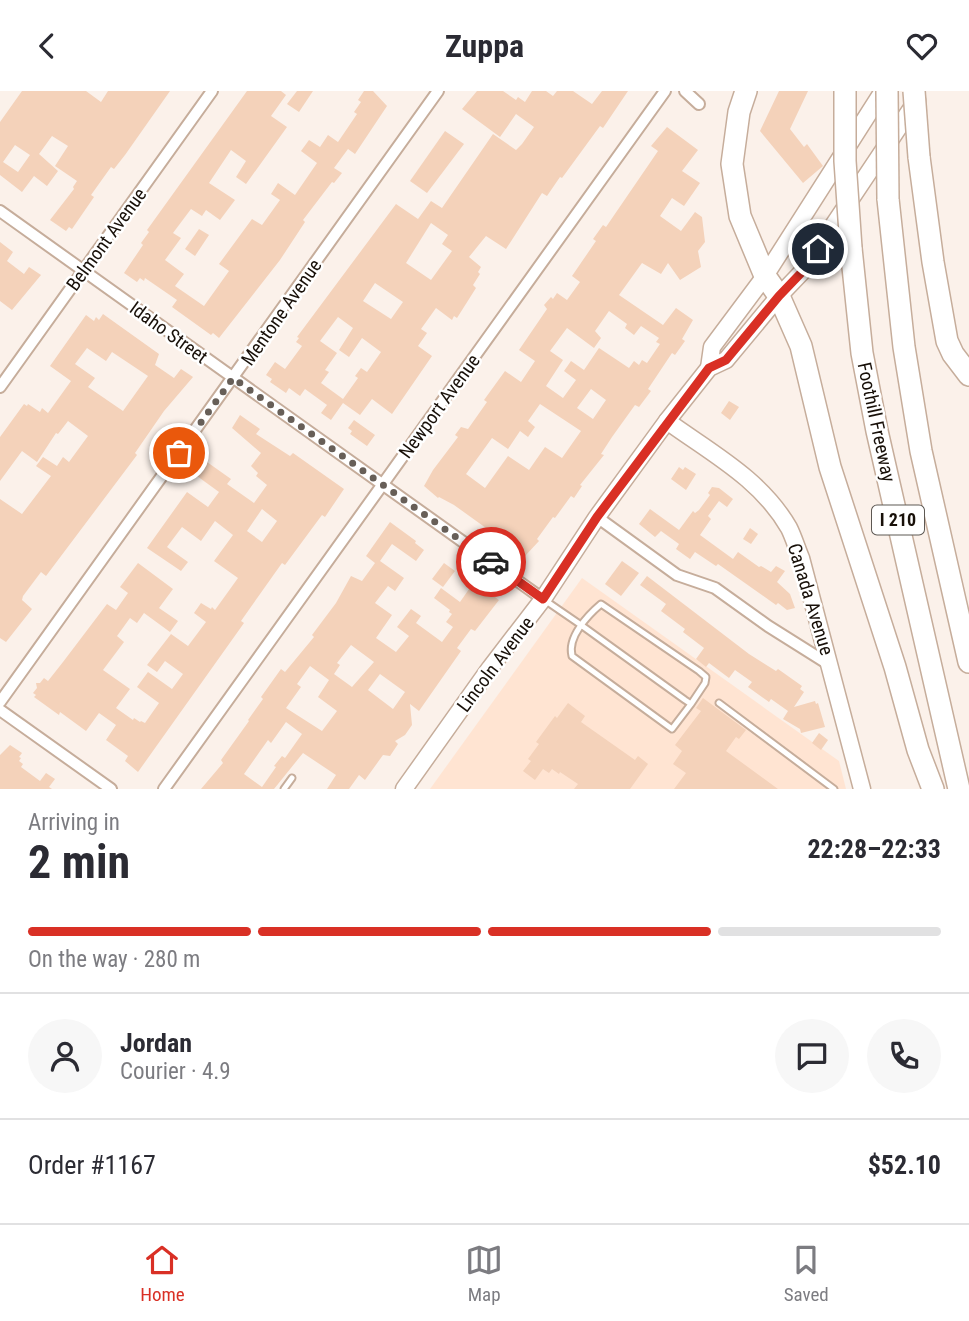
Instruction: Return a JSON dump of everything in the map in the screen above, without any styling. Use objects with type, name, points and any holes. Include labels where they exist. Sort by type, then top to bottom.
[{"type":"highway","points":[[746,91],[739,112],[732,164],[740,216],[765,276],[779,296],[800,346],[830,467],[895,667],[918,750],[933,789]]},
{"type":"highway","name":"Foothill Freeway","points":[[845,91],[845,161],[862,352],[877,431],[959,789]]},
{"type":"highway","name":"Foothill Freeway","points":[[885,91],[888,199],[904,347],[917,425],[969,662]]},
{"type":"highway","points":[[914,91],[929,238],[947,341],[960,365],[969,375]]},
{"type":"main road","name":"Lincoln Avenue","points":[[709,368],[712,347],[765,276],[885,91]]},
{"type":"main road","name":"Lincoln Avenue","points":[[404,789],[543,599],[597,517],[667,421],[709,368],[726,360],[802,272],[923,91]]},
{"type":"main road","name":"Canada Avenue","points":[[667,421],[755,485],[789,529],[801,558],[862,789]]},
{"type":"street","name":"Belmont Avenue","points":[[0,387],[212,91]]},
{"type":"street","name":"Mentone Avenue","points":[[0,702],[438,91]]},
{"type":"street","name":"Newport Avenue","points":[[164,789],[665,91]]},
{"type":"street","points":[[685,91],[699,104]]},
{"type":"street","name":"Idaho Street","points":[[0,211],[543,599]]},
{"type":"street","points":[[597,517],[677,576],[715,588],[830,665]]},
{"type":"street","points":[[0,710],[111,789]]},
{"type":"lane","points":[[543,599],[691,703]]},
{"type":"lane","points":[[601,604],[668,649],[706,677],[705,683],[691,703],[672,729],[572,656],[570,646],[581,625],[601,604]]},
{"type":"lane","points":[[719,703],[834,789]]},
{"type":"lane","points":[[284,789],[292,778]]},
{"type":"shaded area","points":[[582,578],[839,761],[846,789],[430,789]]},
{"type":"building","points":[[22,91],[86,91],[101,102],[108,91],[170,91],[125,155],[114,169],[111,167],[91,195],[94,197],[72,229],[69,227],[66,231],[50,220],[77,181],[55,166],[68,146],[52,136],[39,154],[58,171],[47,186],[34,176],[22,192],[0,175],[0,122]],"holes":[[[15,145],[30,155],[18,172],[3,162]]]},
{"type":"building","points":[[247,91],[281,91],[286,95],[271,116],[287,127],[246,184],[236,177],[246,161],[231,150],[209,183],[235,200],[220,220],[206,210],[202,216],[191,209],[173,233],[181,238],[165,260],[184,274],[175,286],[204,306],[229,271],[219,264],[252,219],[262,225],[280,200],[271,194],[278,183],[295,195],[317,163],[301,151],[309,140],[320,147],[328,135],[338,142],[357,114],[354,112],[364,91],[373,91],[387,106],[355,154],[348,149],[334,168],[342,173],[303,220],[305,222],[280,260],[219,338],[172,307],[177,300],[145,278],[144,281],[140,278],[137,282],[124,273],[143,245],[141,243],[149,232],[147,230]]},
{"type":"building","points":[[297,91],[313,91],[299,112],[287,104]]},
{"type":"building","points":[[477,91],[503,91],[516,100],[518,97],[525,102],[532,91],[546,91],[553,96],[557,91],[573,91],[592,104],[602,91],[628,91],[603,128],[600,126],[547,196],[542,193],[506,249],[486,236],[469,257],[481,267],[473,285],[476,288],[457,318],[454,316],[452,320],[436,308],[421,329],[427,333],[418,346],[432,356],[392,414],[372,399],[360,415],[343,403],[331,420],[321,413],[327,405],[305,389],[300,396],[289,388],[286,393],[270,382],[272,379],[266,375],[275,362],[285,369],[302,346],[296,342],[299,338],[297,337],[396,204],[418,219],[431,201],[442,208],[493,134],[516,150],[534,127],[516,114],[500,137],[462,109]],"holes":[[[431,223],[448,235],[442,244],[452,251],[431,280],[406,263]],[[375,283],[403,302],[391,319],[363,301]],[[338,317],[353,328],[339,350],[349,357],[362,338],[381,352],[367,372],[361,368],[355,376],[358,378],[343,399],[321,383],[329,372],[325,370],[337,353],[320,341]]]},
{"type":"building","points":[[779,91],[808,91],[790,129],[804,147],[807,144],[823,166],[803,183],[760,131]]},
{"type":"building","points":[[667,127],[698,150],[682,171],[700,183],[684,206],[672,198],[660,216],[681,231],[695,212],[702,217],[705,242],[698,251],[701,267],[680,280],[668,263],[661,274],[642,263],[619,295],[663,325],[676,308],[693,320],[682,339],[685,341],[675,355],[672,353],[648,389],[651,391],[639,407],[635,405],[601,454],[604,455],[580,485],[582,486],[574,498],[571,496],[555,518],[553,517],[537,539],[539,541],[525,556],[424,486],[458,437],[455,435],[461,427],[468,429],[487,402],[484,400],[505,371],[521,382],[535,361],[519,350],[547,309],[544,305],[551,297],[553,299],[557,293],[567,300],[580,282],[572,276],[596,241],[593,239],[603,225],[606,227],[658,151],[651,146]],"holes":[[[609,311],[627,324],[625,328],[634,335],[641,326],[659,338],[656,342],[660,344],[647,363],[642,360],[639,365],[634,361],[629,368],[599,348],[584,370],[571,361],[564,371],[576,380],[563,398],[546,386],[563,360],[550,351],[567,328],[594,348],[601,338],[595,331]],[[591,389],[606,400],[593,419],[577,408]],[[540,404],[581,431],[562,458],[545,447],[529,470],[508,456],[485,488],[466,474],[492,438],[508,449],[520,431],[528,437],[535,427],[528,421]]]},
{"type":"building","points":[[445,131],[464,144],[427,193],[410,181]]},
{"type":"building","points":[[199,229],[209,235],[195,256],[185,249]]},
{"type":"building","points":[[0,242],[13,252],[7,261],[24,274],[29,267],[41,275],[12,310],[0,301]]},
{"type":"building","points":[[103,314],[159,354],[155,365],[174,378],[181,369],[193,377],[164,411],[135,453],[137,455],[46,576],[41,572],[23,596],[22,600],[32,609],[6,642],[0,638],[0,499],[22,514],[51,476],[36,466],[43,457],[57,466],[63,457],[69,462],[88,436],[68,421],[58,434],[56,433],[37,462],[22,451],[0,481],[0,437],[24,404],[40,412],[42,408],[48,413],[71,381],[50,366],[86,315],[94,321],[96,317],[99,320]],"holes":[[[87,348],[106,361],[112,352],[148,376],[123,411],[88,387],[95,378],[75,364]]]},
{"type":"building","points":[[729,401],[739,407],[730,420],[721,413]]},
{"type":"building","points":[[240,415],[260,429],[256,434],[290,456],[293,453],[344,489],[325,517],[322,515],[285,565],[282,563],[241,621],[244,623],[138,772],[125,761],[128,756],[106,740],[116,725],[99,713],[86,731],[60,712],[59,715],[34,697],[36,695],[33,693],[37,688],[36,683],[40,683],[44,678],[48,681],[107,604],[116,610],[128,593],[120,587],[138,563],[173,589],[159,608],[178,621],[170,632],[144,613],[137,623],[130,618],[117,636],[124,642],[103,670],[130,689],[116,708],[140,722],[145,723],[159,703],[137,687],[148,672],[172,689],[183,674],[165,661],[157,672],[147,665],[171,634],[188,646],[206,622],[194,613],[201,603],[215,610],[238,578],[214,561],[233,535],[215,521],[201,541],[182,527],[167,547],[188,562],[181,571],[147,548],[187,492],[208,507],[219,492],[197,476],[207,462],[231,479],[227,484],[254,503],[267,485],[256,476],[258,473],[251,466],[261,453],[232,428]],"holes":[[[262,509],[277,521],[262,542],[247,531]]]},
{"type":"building","points":[[354,420],[375,435],[367,446],[350,434],[352,431],[348,428]]},
{"type":"building","points":[[679,467],[683,470],[685,467],[696,474],[686,490],[671,479]]},
{"type":"building","points":[[712,487],[719,488],[733,499],[727,507],[719,501],[708,516],[711,519],[700,535],[733,559],[738,552],[771,572],[776,566],[785,571],[777,582],[790,594],[795,608],[787,610],[778,603],[776,605],[718,564],[716,566],[695,552],[690,559],[676,549],[679,544],[661,531],[655,537],[639,524],[650,509],[679,530],[693,511],[695,513],[699,510],[710,495],[708,493]]},
{"type":"building","points":[[390,522],[424,550],[416,561],[392,544],[380,561],[404,578],[395,591],[388,586],[375,603],[392,615],[376,638],[396,652],[409,636],[397,627],[411,609],[421,616],[416,623],[442,642],[453,627],[446,622],[452,614],[450,610],[434,598],[441,588],[460,602],[474,582],[499,600],[475,631],[471,629],[457,648],[461,651],[419,711],[410,704],[412,725],[405,735],[395,741],[398,744],[390,756],[383,755],[365,780],[359,775],[349,789],[327,789],[336,775],[303,753],[274,789],[201,789],[223,763],[221,760],[281,669],[285,672],[314,637],[312,635],[336,603],[351,576],[362,581],[375,563],[366,556]],"holes":[[[351,645],[374,662],[352,687],[334,674],[340,665],[337,663]],[[310,666],[329,680],[318,697],[337,711],[322,731],[286,708],[301,687],[297,684]],[[380,674],[405,692],[393,709],[368,690]],[[286,722],[302,734],[285,758],[282,756],[274,766],[276,767],[262,787],[244,774],[268,740],[271,743]]]},
{"type":"building","points":[[750,528],[758,534],[751,544],[743,539]]},
{"type":"building","points":[[622,561],[639,573],[621,596],[605,584]]},
{"type":"building","points":[[444,563],[455,571],[443,587],[432,579]]},
{"type":"building","points":[[647,576],[749,654],[776,671],[778,669],[802,686],[800,689],[804,692],[794,707],[815,701],[825,727],[801,733],[800,729],[783,719],[788,711],[748,687],[752,682],[735,670],[729,678],[709,663],[706,667],[696,659],[704,648],[661,611],[666,604],[640,585]]},
{"type":"building","points":[[703,698],[746,730],[739,739],[736,737],[726,751],[778,789],[674,789],[686,773],[673,764],[682,751],[675,745],[701,711],[696,708]]},
{"type":"building","points":[[568,703],[585,716],[581,722],[635,760],[638,756],[648,764],[630,789],[574,789],[578,784],[552,769],[549,773],[543,769],[535,780],[523,771],[539,744],[536,742]]},
{"type":"building","points":[[819,733],[828,740],[821,750],[812,743]]},
{"type":"building","points":[[10,745],[22,753],[19,757],[23,764],[21,767],[40,781],[46,773],[55,779],[49,787],[52,789],[0,789],[0,755]]},
{"type":"way so far","points":[[179,453],[233,378],[491,562]]},
{"type":"route","points":[[491,562],[543,599],[597,517],[667,421],[709,368],[726,360],[802,272],[818,249]]}]
